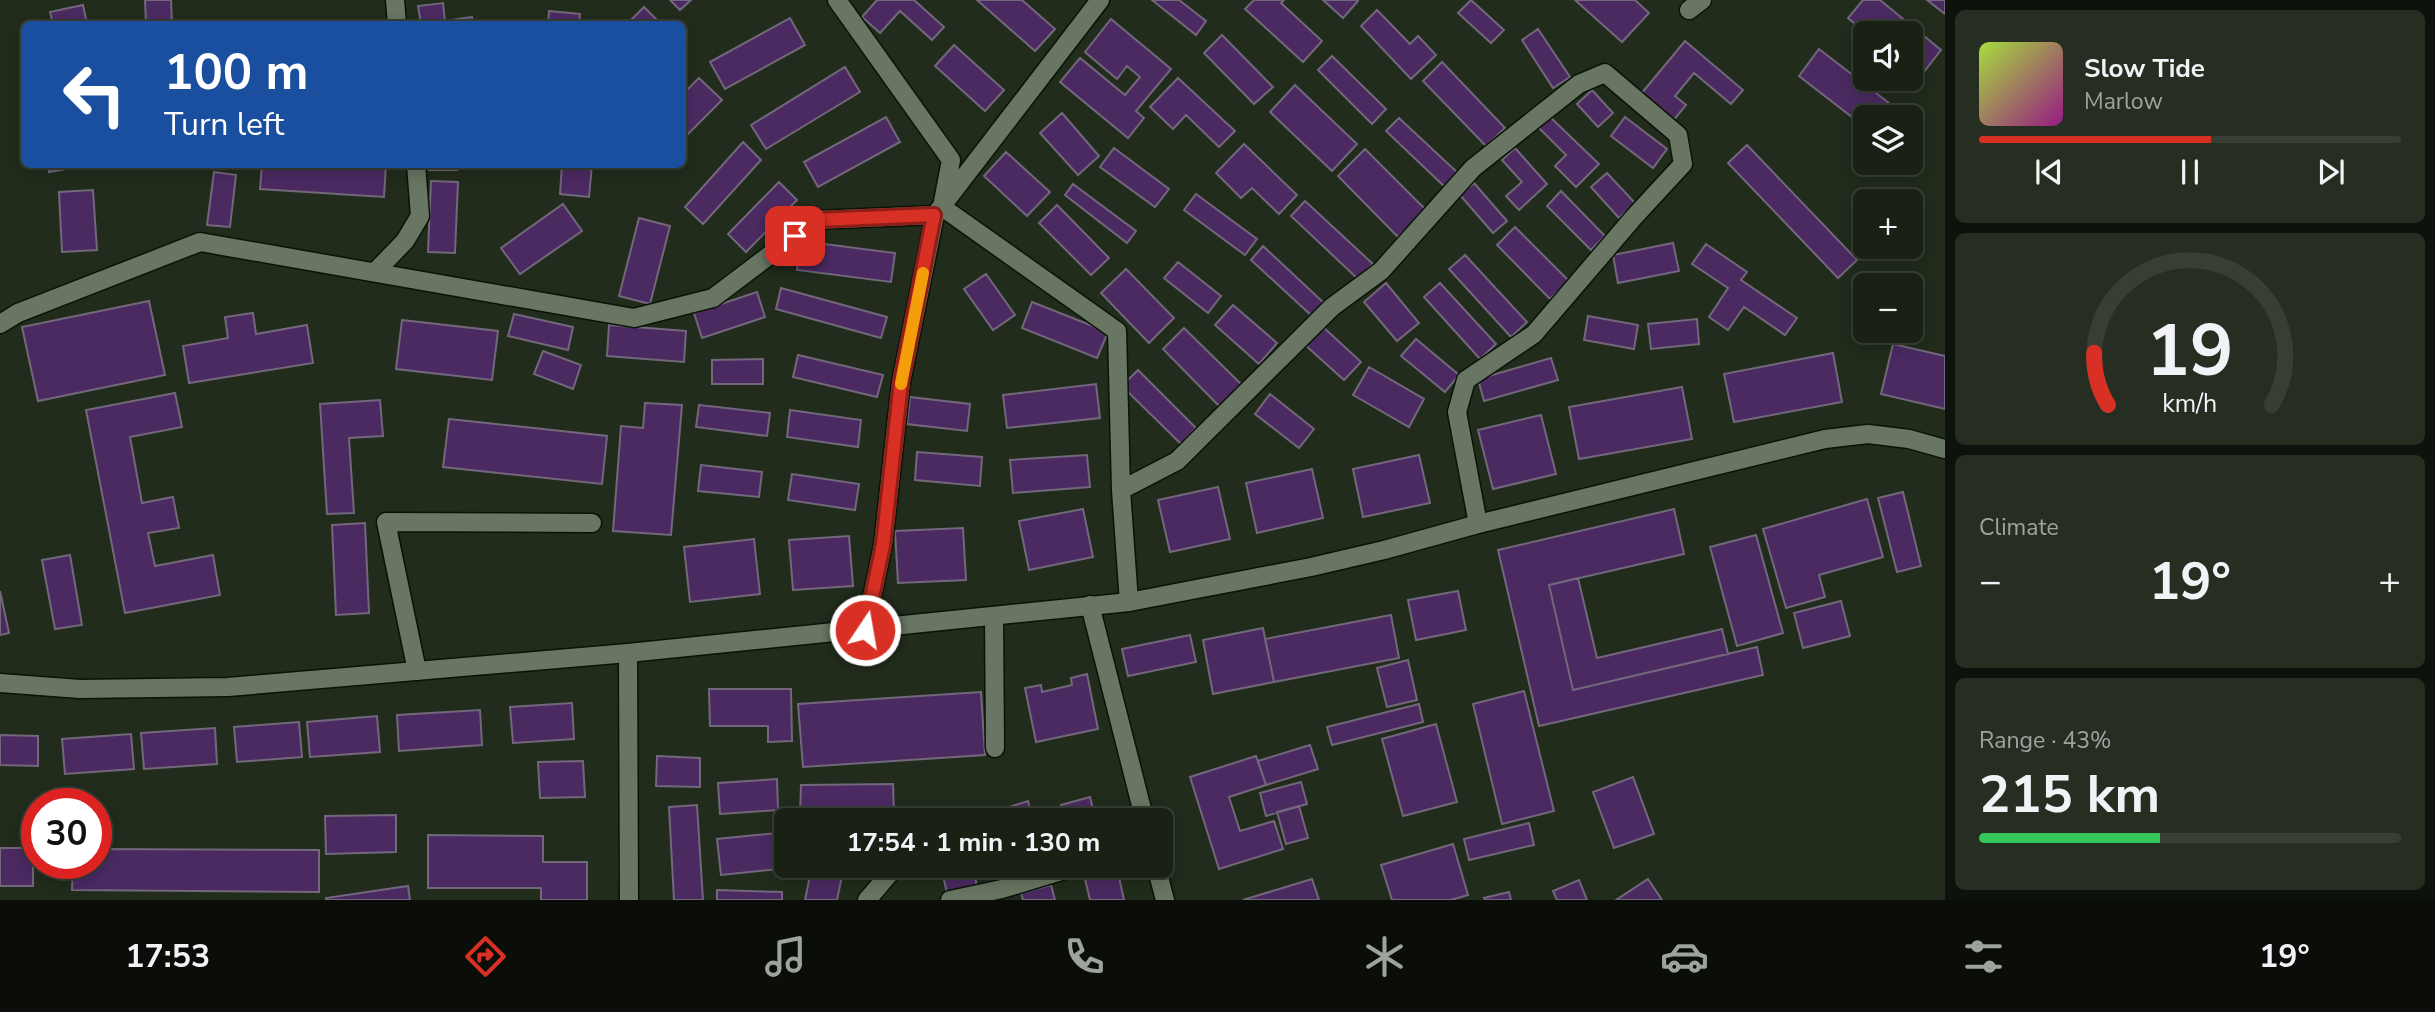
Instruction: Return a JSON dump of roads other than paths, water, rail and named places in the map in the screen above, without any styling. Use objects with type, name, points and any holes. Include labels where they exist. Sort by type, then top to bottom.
[{"type":"street","points":[[395,0],[397,21]]},
{"type":"street","points":[[837,0],[951,160],[901,382],[883,545],[865,630]]},
{"type":"street","points":[[938,211],[1100,0]]},
{"type":"street","points":[[1121,490],[1177,461],[1332,307],[1381,271],[1473,168],[1579,84],[1605,73],[1678,135],[1684,164],[1634,216],[1534,334],[1466,380],[1457,412],[1478,524]]},
{"type":"street","points":[[375,272],[405,242],[421,216],[416,168]]},
{"type":"street","points":[[0,324],[18,313],[200,242],[634,317],[713,298],[816,220],[938,211],[1117,331],[1121,490],[1129,602]]},
{"type":"street","points":[[0,682],[80,689],[228,687],[628,653],[1129,602],[1384,550],[1478,524],[1825,439],[1868,434],[1909,439],[1945,449]]},
{"type":"street","points":[[417,671],[386,522],[592,523]]},
{"type":"street","points":[[1090,605],[1142,808]]},
{"type":"street","points":[[994,616],[995,748]]},
{"type":"street","points":[[628,653],[629,900]]},
{"type":"street","points":[[867,900],[886,878]]},
{"type":"street","points":[[950,900],[1038,878]]},
{"type":"street","points":[[1159,878],[1165,900]]}]
